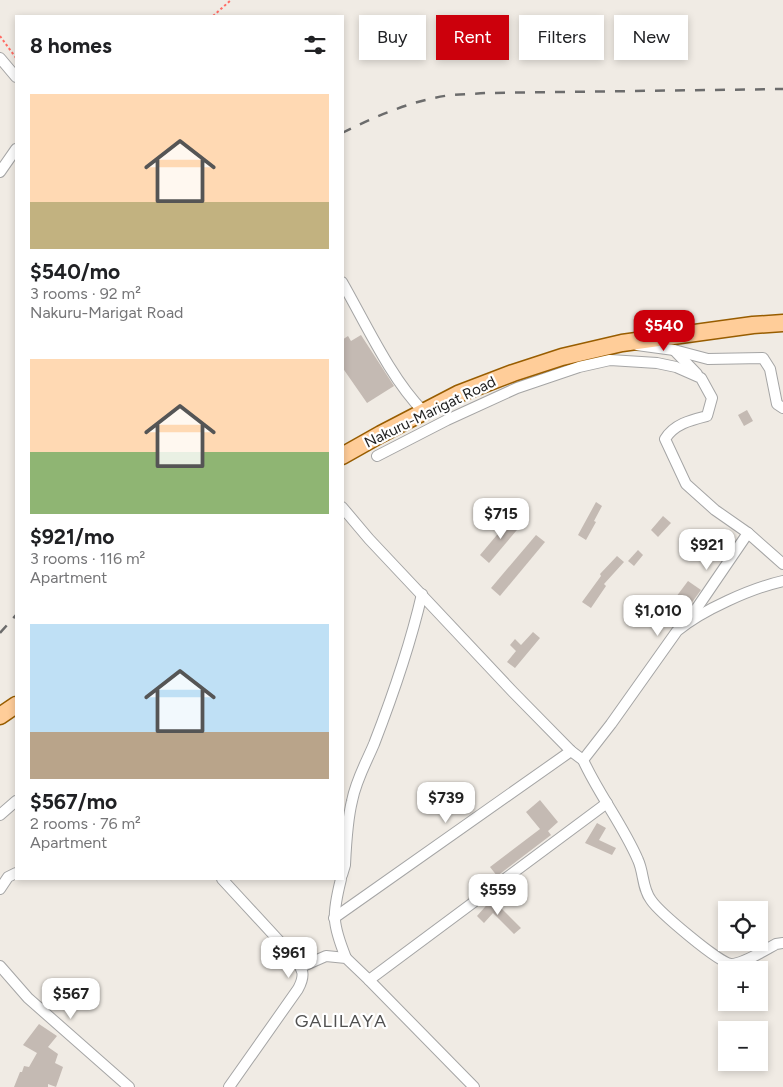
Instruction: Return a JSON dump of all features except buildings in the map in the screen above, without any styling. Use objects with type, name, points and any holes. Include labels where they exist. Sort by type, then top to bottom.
[{"type":"main road","name":"Nakuru-Marigat Road","points":[[344,455],[458,394],[562,357],[622,343],[783,322]]},
{"type":"main road","points":[[0,716],[15,705]]},
{"type":"street","points":[[0,58],[15,76]]},
{"type":"street","points":[[0,172],[15,151]]},
{"type":"street","points":[[344,286],[409,397],[423,412]]},
{"type":"street","points":[[622,343],[674,350],[708,359],[763,358],[770,369],[777,404],[783,408]]},
{"type":"street","points":[[674,350],[701,378],[712,398],[707,416],[689,421],[670,431],[665,439],[686,484],[715,510],[748,533],[783,564]]},
{"type":"street","points":[[377,456],[447,420],[517,388],[579,367],[610,360],[657,363],[701,378]]},
{"type":"street","points":[[344,509],[368,539],[513,692],[571,751],[583,760],[639,862],[644,886],[651,900],[684,932],[726,963],[731,964],[745,960],[776,944],[783,943]]},
{"type":"street","points":[[583,760],[677,631],[686,623],[748,533]]},
{"type":"street","points":[[686,623],[736,598],[783,581]]},
{"type":"street","points":[[344,859],[351,802],[357,780],[401,674],[422,594]]},
{"type":"street","points":[[334,918],[571,751]]},
{"type":"street","points":[[0,815],[15,802]]},
{"type":"street","points":[[370,980],[606,802]]},
{"type":"street","points":[[0,889],[8,877],[15,874]]},
{"type":"street","points":[[223,880],[293,956],[301,967],[304,976],[298,990],[229,1087]]},
{"type":"street","points":[[342,880],[334,908],[334,918],[338,940],[346,958],[370,980],[474,1087]]},
{"type":"street","points":[[301,967],[326,956],[346,958]]},
{"type":"street","points":[[0,966],[28,998],[129,1087]]},
{"type":"path","points":[[214,15],[230,0]]},
{"type":"path","points":[[0,36],[15,57]]},
{"type":"railway","points":[[344,132],[395,110],[437,97],[451,95],[783,89]]},
{"type":"railway","points":[[0,633],[15,616]]},
{"type":"district","name":"GALILAYA","points":[[341,1021]]}]
